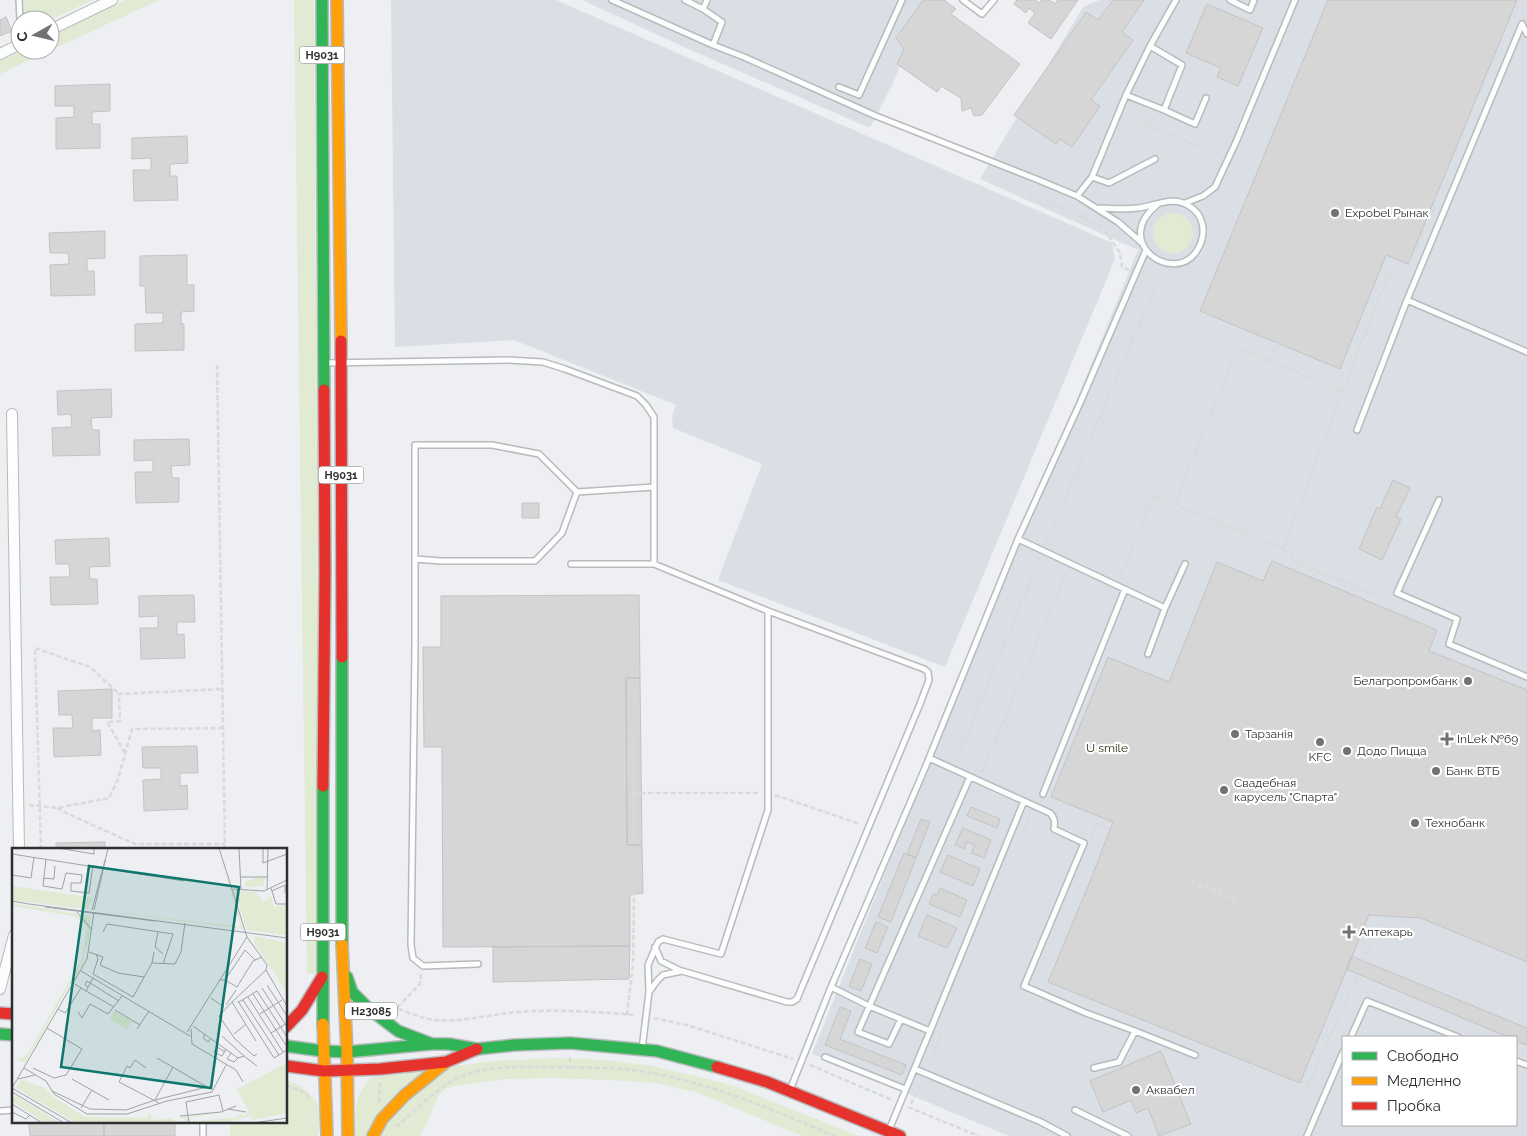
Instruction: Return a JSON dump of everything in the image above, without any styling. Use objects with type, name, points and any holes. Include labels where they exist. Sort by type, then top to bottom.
[{"type":"main road","name":"Н9031","points":[[322,0],[326,572],[323,742],[323,1051],[327,1136]]},
{"type":"main road","name":"Н9031","points":[[337,0],[341,362],[342,951],[347,1052],[348,1136]]},
{"type":"main road","name":"Н23085","points":[[342,951],[352,992],[368,1008],[398,1031],[432,1044]]},
{"type":"main road","points":[[288,1026],[306,1006],[324,975]]},
{"type":"main road","name":"Н23085","points":[[347,1052],[432,1044],[449,1044],[477,1049],[570,1043],[657,1050],[691,1058],[790,1090],[900,1136]]},
{"type":"main road","points":[[288,1046],[347,1052]]},
{"type":"main road","name":"Н23085","points":[[372,1136],[382,1119],[405,1095],[446,1062],[477,1049]]},
{"type":"main road","name":"Н23085","points":[[347,1070],[380,1069],[446,1062]]},
{"type":"main road","points":[[288,1066],[324,1071],[347,1070]]},
{"type":"street","points":[[60,25],[112,0]]},
{"type":"street","points":[[12,414],[19,848]]},
{"type":"street","points":[[0,989],[12,943]]},
{"type":"lane","points":[[612,0],[876,116],[1077,196],[1118,222],[1142,243],[1146,250],[1155,258],[1166,264],[1186,260],[1195,254],[1202,243],[1204,229],[1201,218],[1195,209],[1185,203],[1175,200],[1165,201],[1149,211],[1144,219],[1141,228],[1142,243]]},
{"type":"lane","points":[[685,0],[722,22],[713,45]]},
{"type":"lane","points":[[703,9],[707,0]]},
{"type":"lane","points":[[839,87],[858,95],[902,0]]},
{"type":"lane","points":[[963,0],[982,14],[994,0]]},
{"type":"lane","points":[[1077,196],[1092,177],[1126,95],[1150,46],[1176,0]]},
{"type":"lane","points":[[1230,0],[1250,10],[1254,0]]},
{"type":"lane","points":[[1185,203],[1203,196],[1215,187],[1236,142],[1295,0]]},
{"type":"lane","points":[[1357,430],[1407,300],[1522,24],[1527,34]]},
{"type":"lane","points":[[1150,46],[1182,64],[1164,110]]},
{"type":"lane","points":[[1126,95],[1194,124],[1206,98]]},
{"type":"lane","points":[[1092,177],[1109,183],[1155,159]]},
{"type":"lane","points":[[1095,208],[1136,208],[1157,205]]},
{"type":"lane","points":[[790,1090],[1018,539],[1080,403],[1146,250]]},
{"type":"lane","points":[[1407,300],[1527,352]]},
{"type":"lane","points":[[324,363],[508,360],[543,362],[637,396],[654,417],[654,564]]},
{"type":"lane","points":[[478,964],[422,966],[413,958],[411,945],[415,445],[492,445],[539,454],[577,492],[654,487]]},
{"type":"lane","points":[[415,559],[441,561],[535,561],[562,533],[577,492]]},
{"type":"lane","points":[[1439,500],[1397,593],[1458,619],[1449,644],[1527,677]]},
{"type":"lane","points":[[1018,539],[1165,608]]},
{"type":"lane","points":[[571,564],[654,564],[768,611],[928,672],[929,680],[923,696],[797,999],[787,1002],[682,971],[661,961],[655,947]]},
{"type":"lane","points":[[1148,654],[1184,564]]},
{"type":"lane","points":[[1044,794],[1125,589]]},
{"type":"lane","points":[[642,1049],[648,992],[648,964],[655,947],[663,939],[721,954],[768,810],[768,611]]},
{"type":"lane","points":[[928,758],[1050,813],[1054,818],[1054,829],[1084,842],[1024,986],[1086,1013],[1195,1055]]},
{"type":"lane","points":[[901,1019],[890,1044],[858,1032],[970,777]]},
{"type":"lane","points":[[888,1131],[1024,801]]},
{"type":"lane","points":[[648,992],[663,975],[682,971]]},
{"type":"lane","points":[[831,988],[930,1031]]},
{"type":"lane","points":[[1351,1036],[1366,1000],[1456,1036]]},
{"type":"lane","points":[[1094,1068],[1119,1062],[1135,1031]]},
{"type":"lane","points":[[1307,1136],[1342,1054]]},
{"type":"lane","points":[[824,1057],[905,1089]]},
{"type":"lane","points":[[915,1069],[1041,1122],[1067,1136]]},
{"type":"lane","points":[[1075,1110],[1128,1136]]},
{"type":"path","points":[[1513,21],[1519,5],[1527,2]]},
{"type":"path","points":[[1118,112],[1202,148]]},
{"type":"path","points":[[952,769],[1154,290],[1147,277],[1122,267],[1120,253],[1103,228],[1031,194]]},
{"type":"path","points":[[1283,549],[1342,391],[1388,276],[1402,282],[1437,201]]},
{"type":"path","points":[[1084,218],[1089,204]]},
{"type":"path","points":[[1270,361],[1278,343]]},
{"type":"path","points":[[1238,348],[1342,391]]},
{"type":"path","points":[[217,366],[225,848]]},
{"type":"path","points":[[1174,504],[1283,549],[1299,564],[1400,606]]},
{"type":"path","points":[[978,780],[1070,564]]},
{"type":"path","points":[[1296,571],[1299,564]]},
{"type":"path","points":[[41,848],[35,648],[90,667],[119,694],[120,721],[107,722],[125,754]]},
{"type":"path","points":[[119,694],[223,689]]},
{"type":"path","points":[[18,804],[58,808],[109,798],[118,779],[132,729],[224,728]]},
{"type":"path","points":[[627,732],[634,732],[634,845]]},
{"type":"path","points":[[633,792],[769,793],[869,826]]},
{"type":"path","points":[[58,808],[135,844],[225,844]]},
{"type":"path","points":[[1084,842],[1089,843],[1097,824],[1110,829]]},
{"type":"path","points":[[1190,881],[1236,900]]},
{"type":"path","points":[[627,1015],[632,964],[634,893]]},
{"type":"path","points":[[1363,962],[1376,930],[1398,940]]},
{"type":"path","points":[[398,1008],[420,984],[422,966]]},
{"type":"path","points":[[1303,1096],[1358,975]]},
{"type":"path","points":[[1247,1075],[1253,1064]]},
{"type":"path","points":[[395,1128],[443,1087],[466,1075],[490,1069],[518,1067],[594,1067],[617,1068],[656,1074],[702,1085],[750,1101],[835,1136]]},
{"type":"path","points":[[288,1086],[306,1093],[311,1102]]},
{"type":"shaded area","points":[[391,0],[556,0],[1112,243],[1115,259],[945,667],[718,580],[762,464],[673,428],[672,416],[676,405],[514,340],[395,347]]},
{"type":"shaded area","points":[[582,0],[928,0],[892,85],[870,128],[686,48]]},
{"type":"shaded area","points":[[1100,0],[1527,0],[1527,1136],[1009,1136],[812,1054],[1138,250],[980,179],[1083,7]]},
{"type":"green space","points":[[23,0],[93,0],[60,15],[60,10],[24,10]]},
{"type":"green space","points":[[126,0],[159,0],[60,46],[60,32]]},
{"type":"green space","points":[[294,0],[314,0],[320,975],[307,973]]},
{"type":"green space","points":[[10,55],[10,60],[30,60],[0,74],[0,60]]},
{"type":"green space","points":[[1177,213],[1184,216],[1190,222],[1193,233],[1192,241],[1184,250],[1177,253],[1169,253],[1162,250],[1154,241],[1153,229],[1156,222],[1165,214]]},
{"type":"green space","points":[[559,1058],[606,1060],[653,1066],[734,1086],[859,1136],[803,1136],[695,1092],[656,1083],[549,1078],[505,1079],[454,1086],[445,1089],[438,1097],[419,1136],[355,1136],[356,1105],[361,1092],[370,1078],[493,1061]]},
{"type":"green space","points":[[288,1080],[310,1094],[319,1108],[318,1136],[230,1136],[230,1124],[288,1124]]},
{"type":"building","points":[[923,0],[944,0],[956,9],[951,14],[1020,64],[982,115],[974,116],[971,108],[962,111],[961,98],[941,86],[937,92],[897,64],[904,49],[896,38]]},
{"type":"building","points":[[1017,0],[1035,0],[1039,3],[1042,0],[1049,0],[1055,4],[1058,0],[1078,0],[1051,39],[1028,23],[1035,13],[1029,8],[1026,13],[1014,4]]},
{"type":"building","points":[[1113,0],[1144,0],[1122,32],[1133,40],[1091,100],[1100,106],[1072,147],[1059,139],[1056,144],[1014,115],[1086,12],[1098,20]]},
{"type":"building","name":"Expobel Рынак","points":[[1328,0],[1517,0],[1408,264],[1386,255],[1340,369],[1200,311]]},
{"type":"building","points":[[1207,4],[1263,28],[1238,86],[1217,77],[1221,68],[1186,53]]},
{"type":"building","points":[[6,17],[10,32],[0,36],[0,20]]},
{"type":"building","points":[[110,84],[110,111],[92,112],[92,124],[100,124],[100,148],[56,149],[56,118],[74,117],[74,106],[55,106],[55,86]]},
{"type":"building","points":[[187,136],[188,163],[170,164],[170,176],[177,176],[178,200],[134,201],[133,170],[151,170],[151,158],[132,159],[132,138]]},
{"type":"building","points":[[105,231],[105,258],[87,259],[87,271],[94,271],[95,295],[51,296],[50,265],[69,264],[68,253],[50,253],[49,233]]},
{"type":"building","points":[[187,255],[187,285],[194,285],[194,311],[181,312],[181,324],[184,324],[184,350],[135,351],[135,324],[163,323],[163,313],[146,313],[145,286],[140,286],[140,256]]},
{"type":"building","points":[[111,389],[112,417],[91,418],[92,430],[99,430],[100,455],[53,456],[52,428],[72,427],[71,414],[58,415],[57,391]]},
{"type":"building","points":[[189,439],[190,465],[171,466],[172,478],[179,478],[179,502],[136,503],[135,472],[153,472],[153,460],[134,461],[134,440]]},
{"type":"building","points":[[1393,480],[1410,488],[1396,517],[1401,519],[1382,560],[1359,549],[1377,507],[1380,509]]},
{"type":"building","points":[[522,503],[539,503],[539,518],[522,518]]},
{"type":"building","points":[[109,538],[110,566],[89,567],[90,579],[97,579],[98,604],[51,605],[50,577],[70,577],[69,564],[56,564],[55,540]]},
{"type":"building","points":[[1272,561],[1437,630],[1429,651],[1527,690],[1527,962],[1421,918],[1369,915],[1300,1083],[1048,982],[1113,822],[1051,797],[1108,657],[1169,682],[1217,562],[1263,581]]},
{"type":"building","points":[[194,595],[195,622],[177,622],[177,635],[184,634],[185,658],[141,659],[140,628],[158,628],[158,616],[139,617],[139,596]]},
{"type":"building","points":[[639,595],[640,678],[626,678],[627,845],[642,845],[643,893],[630,895],[630,946],[443,947],[442,747],[424,747],[423,647],[441,647],[441,596]]},
{"type":"building","points":[[626,678],[640,678],[642,845],[627,845]]},
{"type":"building","points":[[112,689],[112,718],[92,718],[92,731],[100,730],[101,755],[54,757],[53,728],[73,728],[72,715],[59,715],[58,691]]},
{"type":"building","points":[[197,746],[198,773],[180,773],[180,786],[187,785],[188,809],[144,811],[143,780],[161,779],[161,768],[143,768],[142,747]]},
{"type":"building","points":[[971,807],[1000,819],[997,828],[967,816]]},
{"type":"building","points":[[921,819],[930,822],[916,858],[907,854]]},
{"type":"building","points":[[963,828],[991,840],[984,858],[971,853],[975,845],[967,842],[964,849],[955,845]]},
{"type":"building","points":[[105,842],[105,848],[56,848],[56,843]]},
{"type":"building","points":[[904,853],[916,858],[891,922],[878,917]]},
{"type":"building","points":[[948,855],[980,869],[973,886],[940,872]]},
{"type":"building","points":[[940,888],[967,900],[960,917],[929,904],[933,894],[937,895]]},
{"type":"building","points":[[927,915],[957,928],[947,948],[918,936]]},
{"type":"building","points":[[876,922],[888,927],[877,953],[865,948]]},
{"type":"building","points":[[630,946],[629,979],[493,982],[493,947]]},
{"type":"building","points":[[1351,956],[1527,1028],[1527,1045],[1517,1041],[1517,1036],[1506,1036],[1346,969]]},
{"type":"building","points":[[860,959],[872,964],[861,991],[849,986]]},
{"type":"building","points":[[840,1007],[851,1011],[840,1039],[906,1065],[902,1075],[825,1045]]},
{"type":"building","name":"Аквабел","points":[[1161,1051],[1191,1124],[1159,1136],[1148,1108],[1136,1113],[1131,1100],[1103,1112],[1090,1081]]},
{"type":"building","points":[[29,1124],[104,1124],[104,1136],[30,1136]]},
{"type":"building","points":[[104,1124],[175,1124],[175,1136],[104,1136]]},
{"type":"traffic: fast","points":[[322,0],[324,390]]},
{"type":"traffic: fast","points":[[342,657],[342,944]]},
{"type":"traffic: fast","points":[[323,786],[323,1024]]},
{"type":"traffic: fast","points":[[347,977],[352,992],[368,1008],[398,1031],[432,1044]]},
{"type":"traffic: fast","points":[[0,1034],[12,1035]]},
{"type":"traffic: fast","points":[[288,1046],[347,1052],[432,1044],[449,1044],[477,1049],[514,1045],[570,1043],[657,1051],[717,1067]]},
{"type":"traffic: slow","points":[[337,0],[341,341]]},
{"type":"traffic: slow","points":[[342,944],[347,1052],[348,1136]]},
{"type":"traffic: slow","points":[[323,1024],[327,1136]]},
{"type":"traffic: slow","points":[[373,1136],[382,1119],[405,1095],[446,1062]]},
{"type":"traffic: jam","points":[[341,341],[342,657]]},
{"type":"traffic: jam","points":[[323,786],[324,390]]},
{"type":"traffic: jam","points":[[288,1025],[302,1010],[322,977]]},
{"type":"traffic: jam","points":[[0,1013],[12,1014]]},
{"type":"traffic: jam","points":[[288,1066],[324,1071],[380,1069],[446,1062],[477,1049]]},
{"type":"traffic: jam","points":[[717,1067],[767,1082],[900,1136]]},
{"type":"place","name":"Expobel Рынак","points":[[1335,213]]},
{"type":"place","name":"Белагропромбанк","points":[[1468,681]]},
{"type":"place","name":"Тарзанія","points":[[1235,734]]},
{"type":"place","name":"InLek №69","points":[[1447,739]]},
{"type":"place","name":"KFC","points":[[1320,742]]},
{"type":"place","name":"Додо Пицца","points":[[1347,751]]},
{"type":"place","name":"Банк ВТБ","points":[[1436,771]]},
{"type":"place","name":"Свадебная карусель \"Спарта\"","points":[[1224,790]]},
{"type":"place","name":"Технобанк","points":[[1415,823]]},
{"type":"place","name":"Аптекарь","points":[[1349,932]]},
{"type":"place","name":"Аквабел","points":[[1136,1090]]},
{"type":"park label","name":"U smile","points":[[1107,748]]}]
